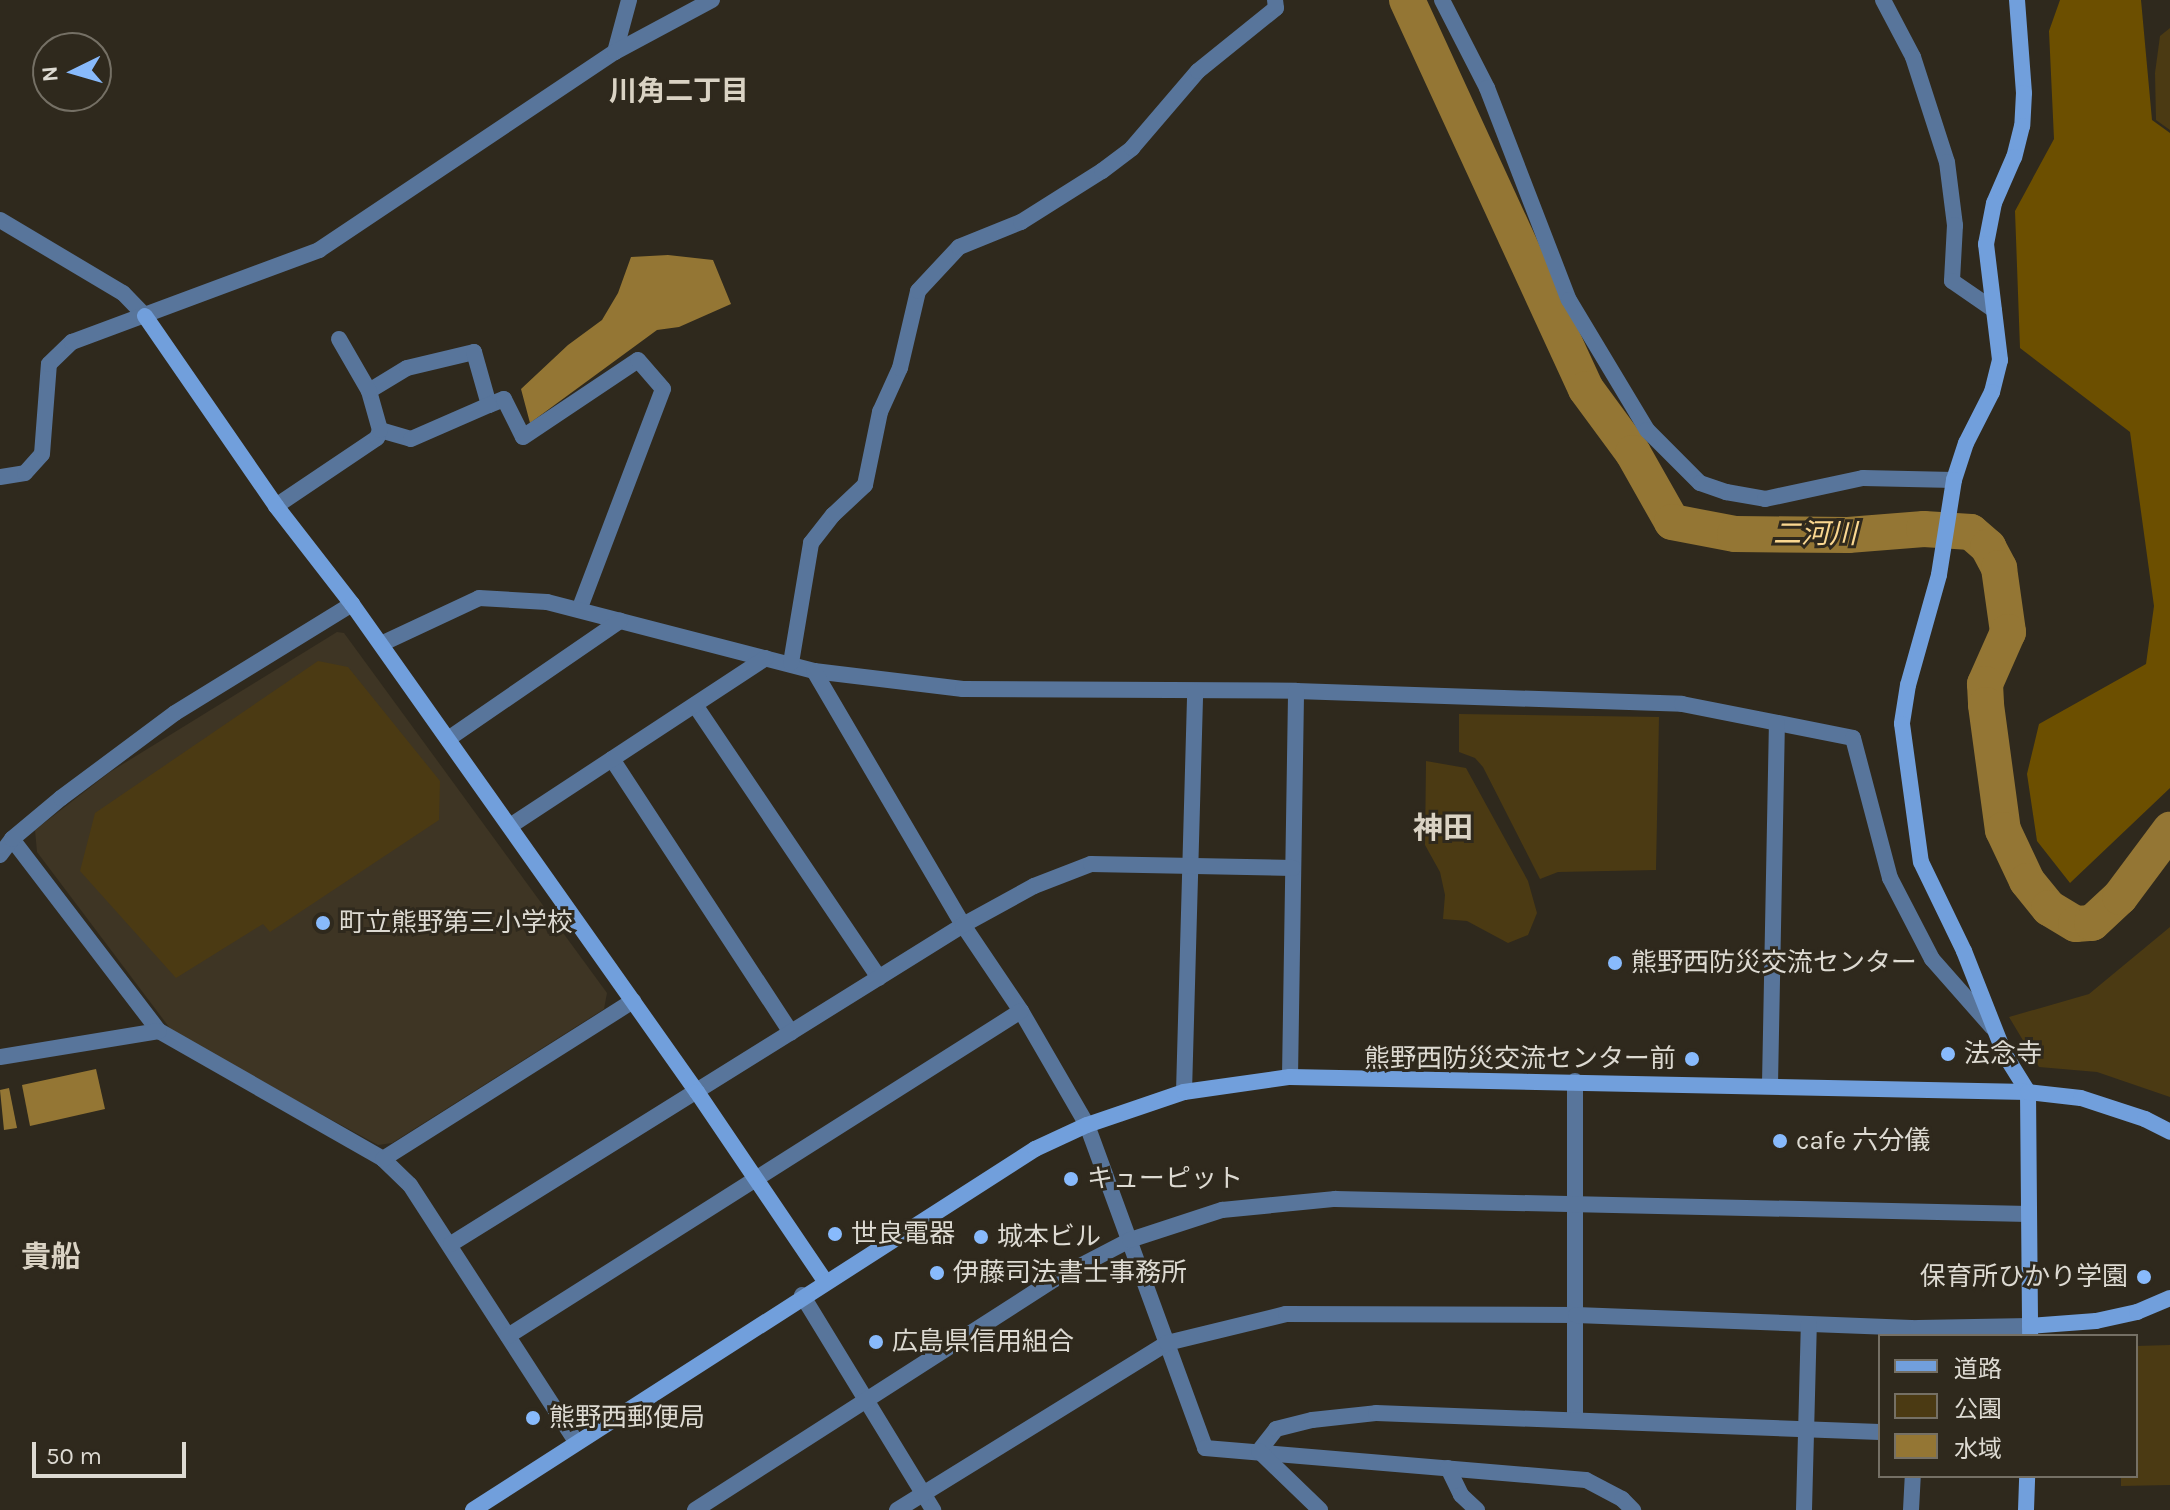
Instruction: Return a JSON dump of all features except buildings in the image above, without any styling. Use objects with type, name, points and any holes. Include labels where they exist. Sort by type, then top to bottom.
[{"type":"street","points":[[615,52],[629,0]]},
{"type":"street","points":[[0,477],[25,473],[42,454],[49,364],[72,342],[319,250],[615,52],[712,0]]},
{"type":"street","points":[[791,663],[811,543],[833,515],[865,485],[880,412],[900,368],[918,291],[959,247],[1021,222],[1102,171],[1132,148],[1198,71],[1276,8],[1275,0]]},
{"type":"street","points":[[1442,0],[1487,88],[1569,300],[1647,430],[1700,483],[1765,499],[1863,478],[1954,480]]},
{"type":"street","points":[[1883,0],[1913,57],[1947,162],[1955,225],[1952,281],[1994,310]]},
{"type":"street","points":[[2017,0],[2024,93],[2022,126],[1990,222],[1986,244],[2000,360],[1992,392],[1966,443],[1954,480],[1939,575],[1908,685],[1903,738],[1921,862],[1964,951],[1993,1028],[2028,1092],[2030,1331]]},
{"type":"street","points":[[0,220],[123,293],[145,316],[276,506],[352,604],[510,826],[825,1281]]},
{"type":"street","points":[[276,506],[377,438],[380,430],[369,391],[339,339]]},
{"type":"street","points":[[369,391],[407,368],[474,352],[489,405]]},
{"type":"street","points":[[380,430],[411,439],[504,399],[523,437],[638,360],[663,389],[579,610]]},
{"type":"street","points":[[381,644],[479,598],[547,602],[814,671],[963,689],[1296,691],[1682,704],[1853,738],[1890,878],[1932,959],[1993,1028]]},
{"type":"street","points":[[0,855],[12,839],[175,713],[352,604]]},
{"type":"street","points":[[448,739],[620,621]]},
{"type":"street","points":[[510,826],[766,658]]},
{"type":"street","points":[[814,671],[963,925],[1021,1011],[1087,1125],[1205,1448],[1586,1480],[1622,1499],[1633,1510]]},
{"type":"street","points":[[1290,1077],[1296,691]]},
{"type":"street","points":[[1184,1092],[1195,692]]},
{"type":"street","points":[[695,705],[879,978]]},
{"type":"street","points":[[1770,1084],[1777,723]]},
{"type":"street","points":[[612,759],[791,1033]]},
{"type":"street","points":[[12,839],[159,1031],[383,1159],[410,1185],[451,1244],[576,1442]]},
{"type":"street","points":[[451,1244],[963,925],[1034,886],[1091,864],[1293,868]]},
{"type":"street","points":[[383,1159],[633,1001]]},
{"type":"street","points":[[508,1336],[1021,1011]]},
{"type":"street","points":[[0,1057],[159,1031]]},
{"type":"street","points":[[473,1510],[492,1505],[576,1442],[1035,1149],[1087,1125],[1184,1092],[1290,1077],[1770,1084],[2028,1092],[2081,1098],[2145,1119],[2170,1132]]},
{"type":"street","points":[[1575,1081],[1575,1420]]},
{"type":"street","points":[[695,1510],[1055,1279],[1130,1240],[1222,1210],[1285,1201],[2029,1214]]},
{"type":"street","points":[[802,1295],[925,1492],[933,1510]]},
{"type":"street","points":[[897,1510],[1167,1343],[1286,1314],[1576,1315],[1809,1324],[1918,1332],[2030,1331],[2137,1312],[2170,1298]]},
{"type":"street","points":[[1804,1510],[1809,1324]]},
{"type":"street","points":[[1259,1451],[1276,1429],[1312,1420],[1376,1413],[1878,1432]]},
{"type":"street","points":[[1259,1451],[1320,1510]]},
{"type":"street","points":[[1448,1468],[1461,1495],[1477,1510]]},
{"type":"street","points":[[1911,1510],[1913,1478]]},
{"type":"street","points":[[2026,1510],[2027,1478]]},
{"type":"shaded area","points":[[2060,0],[2141,0],[2152,120],[2170,133],[2170,788],[2070,883],[2037,841],[2027,774],[2039,724],[2146,664],[2154,606],[2130,432],[2020,348],[2015,211],[2054,139],[2049,31]]},
{"type":"shaded area","name":"町立熊野第三小学校","points":[[337,632],[344,633],[607,993],[604,1009],[392,1143],[378,1145],[175,1035],[37,852],[35,830],[110,772]]},
{"type":"green space","points":[[2170,28],[2170,130],[2156,120],[2155,73],[2160,36]]},
{"type":"green space","points":[[318,661],[348,667],[440,781],[439,820],[270,932],[263,924],[176,978],[80,871],[95,813]]},
{"type":"green space","points":[[1459,714],[1659,717],[1656,870],[1558,872],[1540,879],[1483,767],[1475,758],[1459,752]]},
{"type":"green space","points":[[1426,761],[1466,768],[1528,881],[1537,913],[1528,935],[1508,943],[1467,921],[1443,919],[1445,895],[1440,872],[1425,845]]},
{"type":"green space","points":[[2170,927],[2170,1097],[2097,1072],[2039,1067],[2009,1017],[2089,994]]},
{"type":"green space","points":[[2170,1345],[2170,1485],[2121,1486],[2121,1478],[2138,1478],[2138,1346]]},
{"type":"water","points":[[668,255],[713,260],[731,304],[679,327],[657,330],[530,423],[521,389],[568,345],[602,320],[618,293],[631,257]]},
{"type":"water","points":[[96,1069],[105,1109],[30,1126],[22,1085]]},
{"type":"water","points":[[9,1088],[17,1128],[4,1130],[0,1090]]},
{"type":"waterway","name":"二河川","points":[[1407,0],[1586,389],[1633,453],[1672,522],[1735,534],[1848,535],[1924,529],[1971,532],[1988,547],[1999,568],[2008,632],[1985,684],[1986,705],[2003,830],[2027,881],[2049,908],[2076,924],[2092,923],[2120,897],[2170,830]]},
{"type":"place","name":"町立熊野第三小学校","points":[[323,923]]},
{"type":"place","name":"熊野西防災交流センター","points":[[1615,963]]},
{"type":"place","name":"法念寺","points":[[1948,1054]]},
{"type":"place","name":"熊野西防災交流センター前","points":[[1692,1059]]},
{"type":"place","name":"cafe 六分儀","points":[[1780,1141]]},
{"type":"place","name":"キューピット","points":[[1071,1179]]},
{"type":"place","name":"世良電器","points":[[835,1234]]},
{"type":"place","name":"城本ビル","points":[[981,1237]]},
{"type":"place","name":"伊藤司法書士事務所","points":[[937,1273]]},
{"type":"place","name":"保育所ひかり学園","points":[[2144,1277]]},
{"type":"place","name":"広島県信用組合","points":[[876,1342]]},
{"type":"place","name":"熊野西郵便局","points":[[533,1418]]},
{"type":"district","name":"川角二丁目","points":[[679,91]]},
{"type":"district","name":"神田","points":[[1443,828]]},
{"type":"district","name":"貴船","points":[[51,1257]]}]
